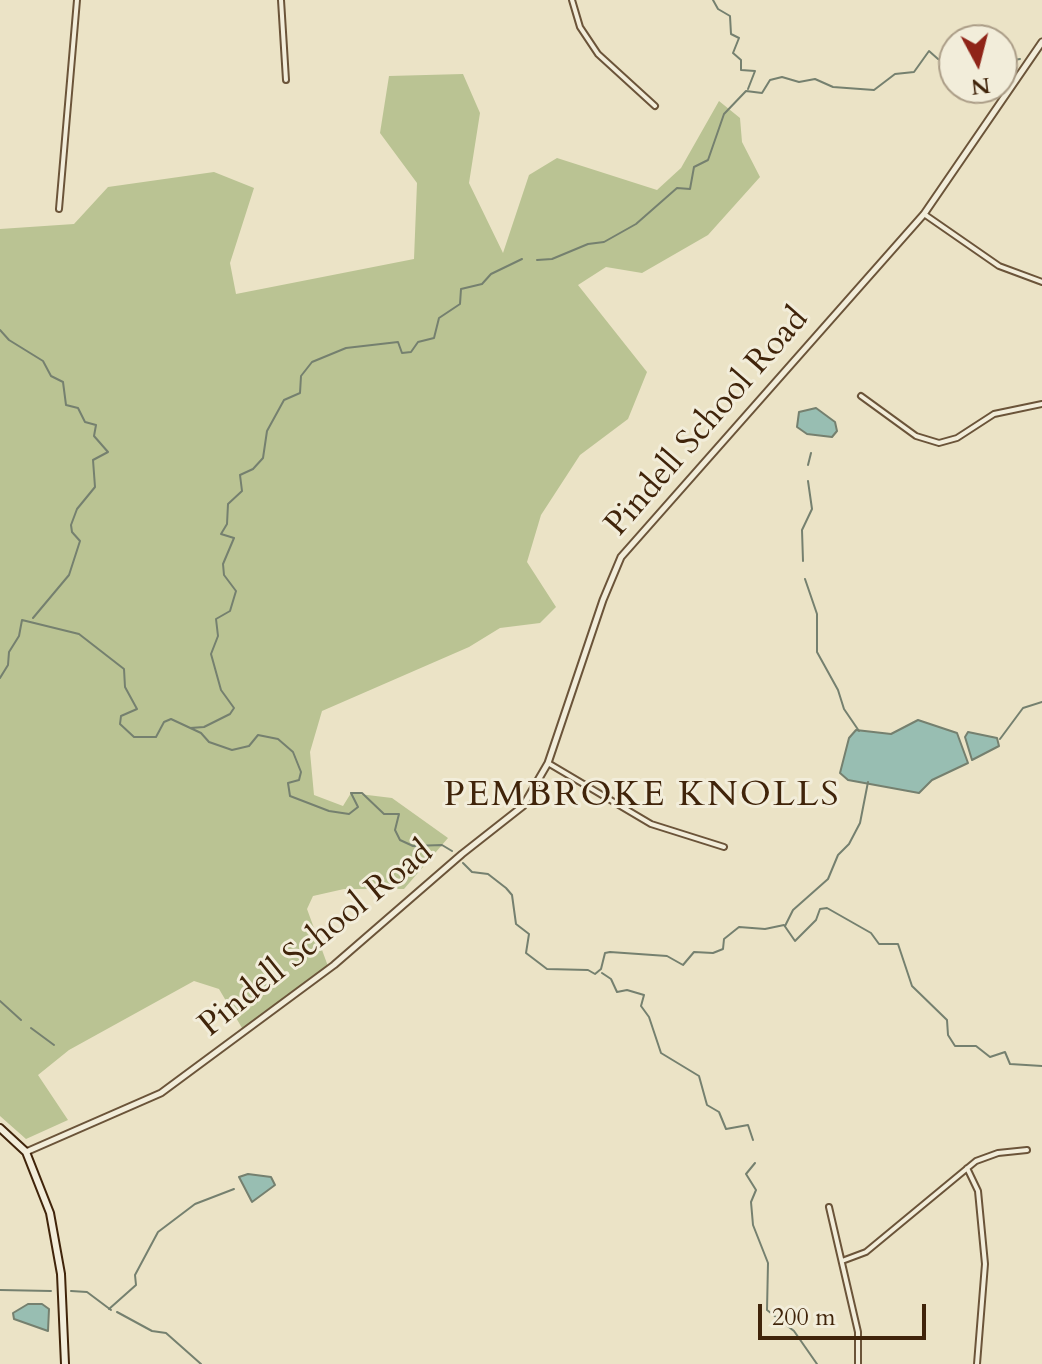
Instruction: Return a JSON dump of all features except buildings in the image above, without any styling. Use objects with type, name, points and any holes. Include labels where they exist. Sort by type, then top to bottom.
[{"type":"main road","points":[[0,1128],[26,1152],[50,1213],[58,1252],[65,1364]]},
{"type":"street","points":[[59,209],[77,0]]},
{"type":"street","points":[[281,0],[286,80]]},
{"type":"street","points":[[572,0],[580,27],[598,54],[655,106]]},
{"type":"street","name":"Pindell School Road","points":[[26,1152],[71,1130],[147,1101],[274,1013],[462,854],[513,815],[531,795],[548,763],[603,600],[621,557],[924,214],[1042,42]]},
{"type":"street","points":[[924,214],[999,266],[1042,282]]},
{"type":"street","points":[[861,396],[916,436],[939,443],[957,438],[994,414],[1042,404]]},
{"type":"street","points":[[548,763],[651,824],[724,847]]},
{"type":"street","points":[[842,1261],[866,1252],[967,1168],[991,1155],[1027,1150]]},
{"type":"street","points":[[967,1168],[978,1191],[985,1264],[977,1364]]},
{"type":"street","points":[[829,1207],[858,1332],[858,1364]]},
{"type":"green space","points":[[463,74],[480,113],[469,183],[503,253],[529,175],[557,158],[657,190],[681,168],[719,101],[740,118],[742,142],[760,177],[708,235],[642,273],[606,267],[578,285],[647,372],[628,419],[580,455],[541,515],[527,562],[556,607],[540,623],[500,628],[469,647],[322,711],[310,752],[314,795],[343,806],[351,793],[392,798],[448,838],[404,889],[344,889],[313,896],[307,909],[329,969],[245,1033],[219,989],[194,981],[69,1050],[38,1075],[68,1120],[26,1139],[0,1116],[0,229],[74,224],[108,187],[214,172],[254,188],[230,263],[236,294],[414,259],[417,183],[380,133],[389,76]]},
{"type":"water","points":[[816,408],[835,422],[837,431],[832,437],[807,434],[797,427],[799,412]]},
{"type":"water","points":[[918,720],[957,733],[968,763],[932,780],[919,793],[848,780],[840,773],[849,738],[856,730],[891,734]]},
{"type":"water","points":[[968,732],[997,738],[999,746],[972,760],[965,737]]},
{"type":"water","points":[[248,1174],[271,1177],[275,1185],[252,1202],[239,1177]]},
{"type":"water","points":[[28,1304],[42,1304],[49,1309],[48,1331],[14,1319],[13,1313]]},
{"type":"waterway","points":[[713,0],[718,9],[730,16],[731,34],[739,38],[733,53],[741,60],[741,70],[755,71],[748,89]]},
{"type":"waterway","points":[[537,260],[552,259],[588,244],[604,242],[636,224],[677,188],[690,189],[694,167],[708,160],[724,114],[746,91],[762,93],[770,80],[782,77],[799,82],[815,79],[833,87],[874,90],[895,74],[914,72],[929,51],[938,59]]},
{"type":"waterway","points":[[190,728],[204,727],[230,714],[234,708],[221,690],[211,654],[218,636],[216,619],[230,611],[236,591],[224,575],[223,564],[234,538],[221,534],[227,524],[228,504],[242,491],[240,475],[253,469],[263,458],[267,431],[284,400],[300,393],[301,376],[312,362],[346,348],[398,342],[402,353],[411,352],[418,342],[434,338],[439,318],[460,304],[461,289],[482,284],[491,274],[522,259]]},
{"type":"waterway","points":[[0,330],[9,340],[43,361],[51,376],[63,382],[66,405],[78,408],[85,422],[96,425],[94,436],[108,452],[93,460],[95,487],[77,509],[71,525],[72,532],[80,541],[69,575],[33,618]]},
{"type":"waterway","points":[[808,465],[811,453]]},
{"type":"waterway","points":[[803,561],[802,530],[812,509],[808,481]]},
{"type":"waterway","points":[[805,579],[817,614],[817,652],[838,690],[844,709],[859,731]]},
{"type":"waterway","points":[[0,678],[8,665],[9,652],[19,636],[22,620],[79,634],[124,669],[125,687],[137,709],[121,716],[120,724],[134,737],[156,737],[164,722],[171,719],[201,733],[209,742],[232,750],[249,746],[258,735],[278,739],[293,752],[301,772],[299,780],[288,783],[290,796],[329,811],[349,814],[358,807],[351,793],[362,793],[384,814],[399,814],[395,830],[400,840],[413,846],[442,845],[452,851]]},
{"type":"waterway","points":[[1000,739],[1023,708],[1042,702]]},
{"type":"waterway","points":[[785,926],[793,910],[828,879],[838,855],[849,844],[860,823],[868,782]]},
{"type":"waterway","points":[[463,863],[472,872],[488,874],[512,895],[516,924],[529,934],[526,953],[547,969],[588,970],[595,974],[601,969],[605,953],[610,952],[667,956],[683,965],[694,952],[713,953],[723,949],[724,939],[739,927],[765,929],[784,925],[795,941],[816,920],[820,909],[827,908],[871,933],[879,944],[898,944],[912,986],[947,1020],[948,1035],[955,1046],[976,1046],[990,1057],[1005,1052],[1010,1064],[1042,1066]]},
{"type":"waterway","points":[[602,973],[611,979],[617,992],[627,990],[644,995],[641,1006],[649,1017],[661,1053],[699,1076],[707,1105],[719,1112],[726,1129],[748,1125],[753,1140]]},
{"type":"waterway","points":[[0,1001],[21,1020]]},
{"type":"waterway","points":[[31,1028],[54,1045]]},
{"type":"waterway","points":[[755,1163],[746,1174],[756,1190],[751,1202],[753,1225],[768,1263],[767,1310],[794,1331],[817,1364]]},
{"type":"waterway","points":[[109,1309],[136,1285],[135,1275],[158,1232],[195,1204],[234,1189]]},
{"type":"waterway","points":[[0,1290],[51,1291]]},
{"type":"waterway","points":[[71,1291],[87,1292],[111,1310]]},
{"type":"waterway","points":[[117,1312],[152,1331],[166,1333],[201,1364]]},
{"type":"district","name":"PEMBROKE KNOLLS","points":[[642,797]]}]
